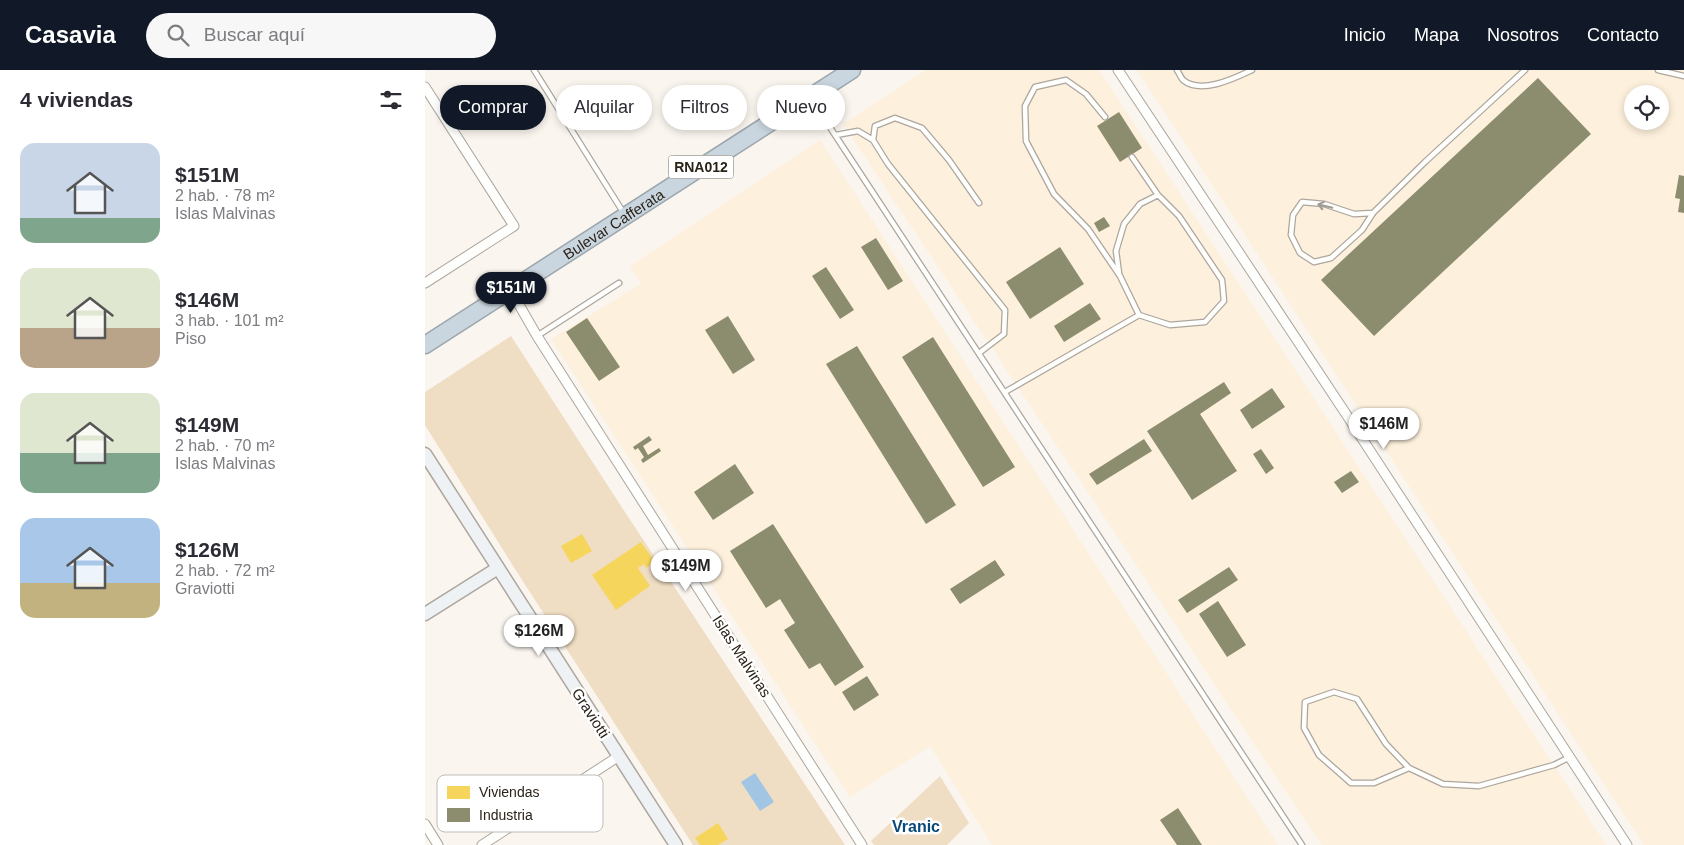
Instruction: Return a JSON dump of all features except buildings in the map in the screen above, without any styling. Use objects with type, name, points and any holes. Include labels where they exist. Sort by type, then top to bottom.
[{"type":"highway","name":"Bulevar Cafferata","points":[[828,85],[852,70]]},
{"type":"highway","name":"Bulevar Cafferata","points":[[425,345],[757,130]]},
{"type":"street","points":[[1118,70],[1355,428],[1627,845]]},
{"type":"street","points":[[425,87],[514,226],[425,283]]},
{"type":"street","name":"Islas Malvinas","points":[[511,289],[537,336],[863,845]]},
{"type":"street","name":"Graviotti","points":[[425,454],[676,845]]},
{"type":"street","points":[[425,614],[498,568]]},
{"type":"street","points":[[590,775],[619,756]]},
{"type":"street","points":[[425,824],[438,845]]},
{"type":"street","points":[[482,845],[502,832]]},
{"type":"lane","points":[[534,70],[625,215]]},
{"type":"lane","points":[[1177,70],[1184,80],[1201,86],[1224,82],[1252,70]]},
{"type":"lane","points":[[1373,213],[1354,214],[1324,204],[1302,202],[1293,215],[1291,235],[1300,253],[1315,262],[1331,258],[1362,230],[1373,213],[1433,154],[1525,70]]},
{"type":"lane","points":[[1658,70],[1684,76]]},
{"type":"lane","points":[[1105,117],[1086,94],[1066,80],[1035,87],[1025,106],[1025,141],[1054,194],[1088,228],[1120,276],[1139,315],[1169,325],[1205,322],[1225,301],[1222,280],[1179,216],[1158,195],[1132,157]]},
{"type":"lane","points":[[873,140],[875,126],[895,118],[922,128],[949,160],[979,203]]},
{"type":"lane","points":[[833,130],[1302,845]]},
{"type":"lane","points":[[836,135],[859,132],[873,140],[888,164],[1005,310],[1004,334],[979,353]]},
{"type":"lane","points":[[1120,276],[1116,252],[1124,224],[1140,204],[1158,195]]},
{"type":"lane","points":[[537,336],[619,283]]},
{"type":"lane","points":[[1005,392],[1139,315]]},
{"type":"lane","points":[[1409,768],[1374,783],[1351,783],[1319,755],[1315,748],[1304,728],[1305,702],[1335,692],[1357,699],[1386,744],[1409,768],[1443,784],[1479,786],[1554,765],[1570,757]]},
{"type":"shaded area","points":[[926,70],[1099,70],[1606,845],[1322,845],[845,127],[845,123]]},
{"type":"shaded area","points":[[1137,70],[1684,70],[1684,845],[1644,845]]},
{"type":"shaded area","points":[[820,140],[1278,845],[992,845],[930,746],[850,797],[551,339],[641,284],[630,266]]},
{"type":"shaded area","points":[[511,336],[845,845],[693,845],[515,569],[425,425],[425,392]]},
{"type":"shaded area","points":[[940,776],[969,823],[947,845],[874,845],[871,841]]},
{"type":"water","points":[[755,773],[774,802],[760,811],[741,782]]},
{"type":"district","name":"Vranic","points":[[916,826]]}]
